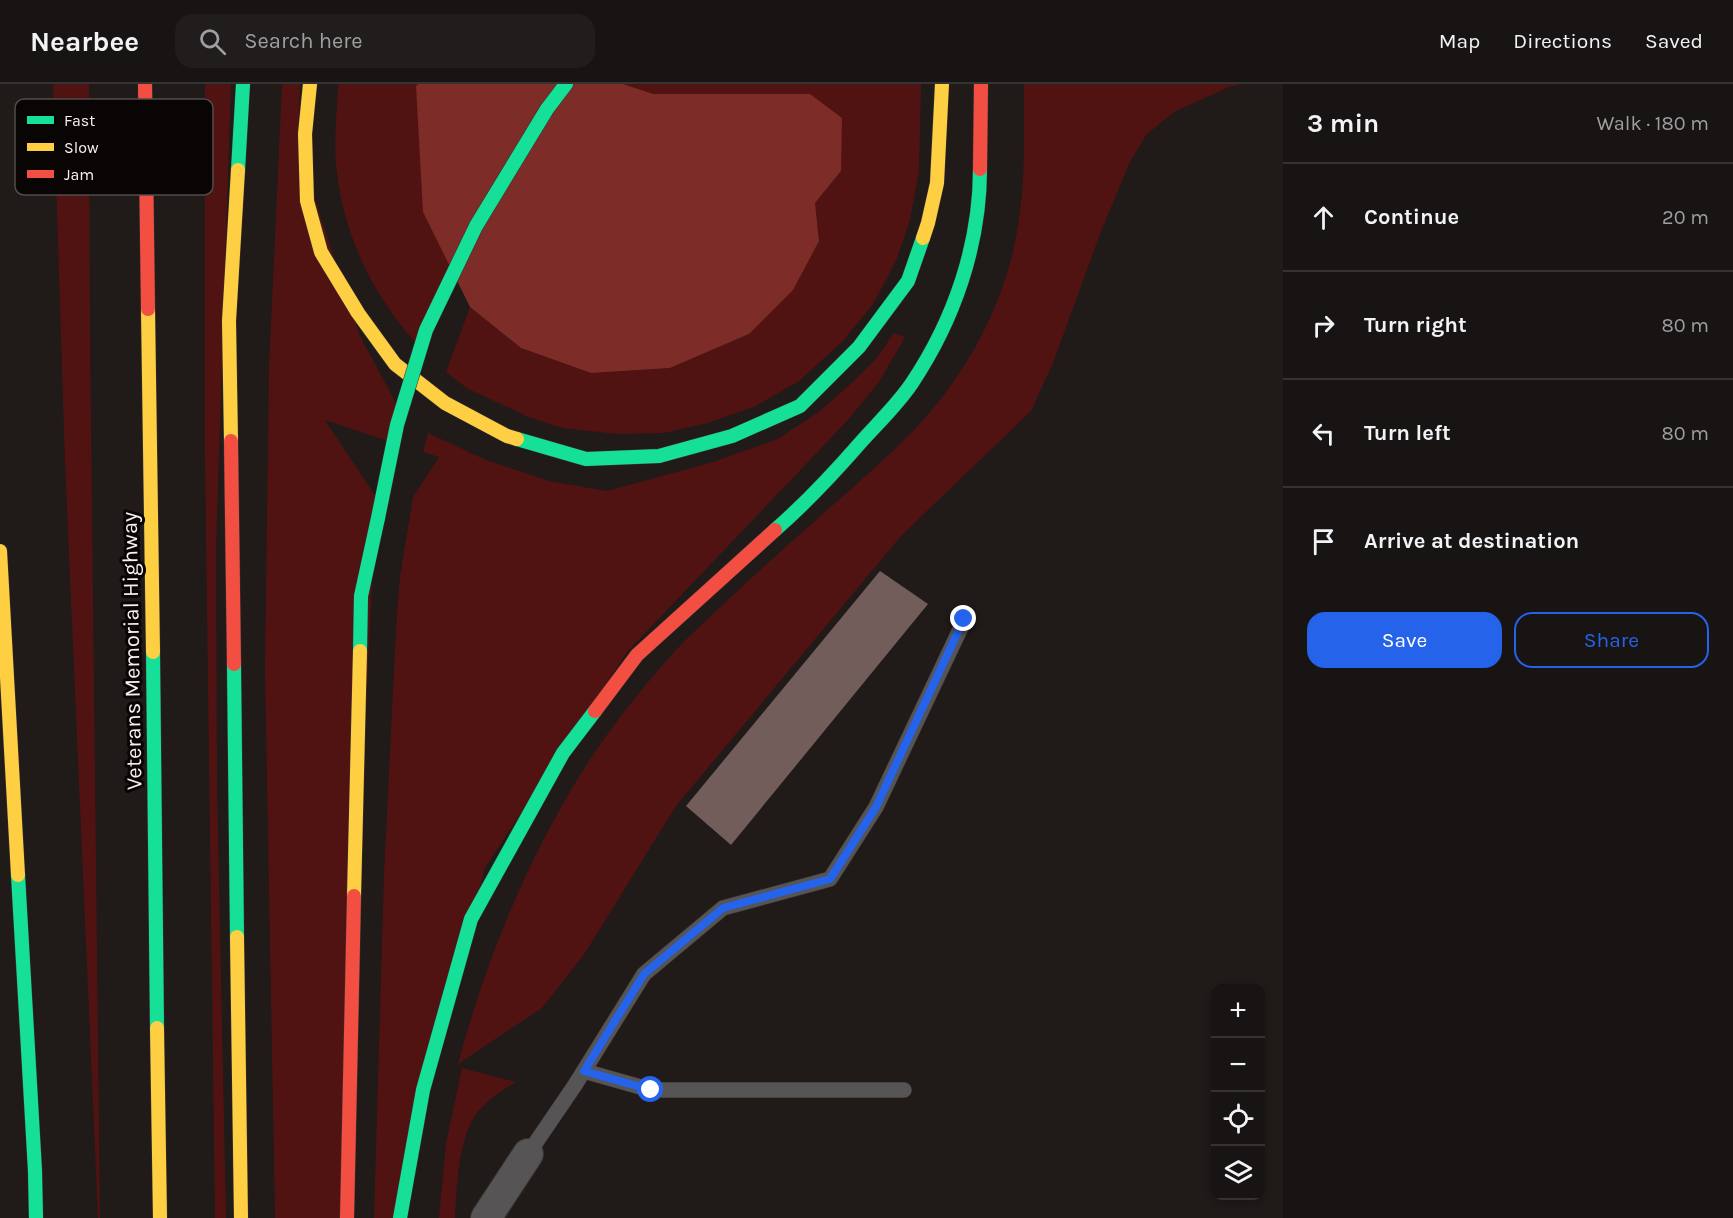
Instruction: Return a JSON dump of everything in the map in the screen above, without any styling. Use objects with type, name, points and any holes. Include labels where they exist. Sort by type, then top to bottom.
[{"type":"highway","name":"Veterans Memorial Highway","points":[[145,84],[145,99]]},
{"type":"highway","points":[[241,1218],[229,321],[243,84]]},
{"type":"highway","points":[[310,84],[305,134],[307,201],[321,252],[358,313],[394,364],[445,403],[507,436],[586,459],[659,456],[732,436],[800,406],[859,347],[908,281],[928,223],[937,183],[942,84]]},
{"type":"highway","points":[[347,1218],[361,596],[398,425],[426,330],[476,226],[547,109],[566,84]]},
{"type":"highway","points":[[400,1218],[423,1090],[471,919],[563,753],[637,655],[807,502],[835,472],[911,385],[939,338],[965,274],[980,199],[981,84]]},
{"type":"highway","name":"Veterans Memorial Highway","points":[[146,195],[160,1218]]},
{"type":"highway","points":[[0,551],[36,1218]]},
{"type":"street","points":[[486,1218],[528,1154]]},
{"type":"lane","points":[[528,1154],[584,1071],[644,974],[723,908],[830,879],[876,807],[964,619]]},
{"type":"lane","points":[[584,1071],[651,1090],[904,1090]]},
{"type":"shaded area","points":[[53,84],[89,84],[89,99],[53,99]]},
{"type":"shaded area","points":[[205,84],[231,84],[216,548],[217,782],[226,1218],[215,1218],[205,456],[205,195],[213,195],[213,99],[205,99]]},
{"type":"shaded area","points":[[282,84],[300,84],[298,148],[360,336],[397,405],[388,441],[325,420],[376,497],[342,1218],[275,1218],[265,670],[269,367]]},
{"type":"shaded area","points":[[338,84],[418,84],[416,86],[449,264],[416,343],[400,324],[373,283],[345,215],[336,166]]},
{"type":"shaded area","points":[[418,84],[623,84],[653,94],[810,94],[842,118],[841,171],[815,203],[819,241],[793,290],[749,334],[670,368],[591,373],[521,348],[470,307],[423,212],[416,86]]},
{"type":"shaded area","points":[[623,84],[921,84],[919,171],[910,220],[896,261],[873,304],[843,341],[799,381],[756,406],[708,423],[664,433],[617,434],[562,428],[529,417],[468,389],[446,372],[470,307],[521,348],[591,373],[670,368],[749,334],[819,241],[815,203],[841,171]]},
{"type":"shaded area","points":[[1024,84],[1242,84],[1229,87],[1174,112],[1146,135],[1129,164],[1100,234],[1053,363],[1031,411],[901,536],[676,806],[583,956],[542,1008],[458,1064],[494,951],[525,877],[562,806],[603,741],[638,694],[684,641],[884,460],[934,407],[965,364],[1000,293],[1015,242],[1024,163]]},
{"type":"shaded area","points":[[57,195],[89,195],[100,1218],[98,1218],[65,463]]},
{"type":"shaded area","points":[[894,333],[905,337],[879,382],[847,421],[627,652],[485,868],[398,1218],[374,1218],[384,874],[396,629],[400,576],[413,497],[439,457],[423,452],[428,433],[486,460],[549,481],[607,491],[713,462],[778,439],[820,411],[855,380],[875,360]]},
{"type":"shaded area","points":[[462,1068],[516,1082],[490,1100],[474,1117],[463,1144],[460,1159],[455,1218],[439,1218],[446,1143]]},
{"type":"building","points":[[880,571],[928,604],[731,845],[686,806]]},
{"type":"traffic: fast","points":[[238,170],[243,84]]},
{"type":"traffic: fast","points":[[378,518],[397,425],[426,330],[476,226],[547,109],[566,84]]},
{"type":"traffic: fast","points":[[775,530],[819,488],[894,406],[927,359],[952,308],[970,253],[979,197],[980,169]]},
{"type":"traffic: fast","points":[[517,439],[586,459],[659,456],[732,436],[800,406],[859,347],[908,281],[923,238]]},
{"type":"traffic: fast","points":[[360,651],[361,596],[378,518]]},
{"type":"traffic: fast","points":[[153,652],[157,1028]]},
{"type":"traffic: fast","points":[[234,664],[237,937]]},
{"type":"traffic: fast","points":[[400,1218],[423,1090],[471,919],[563,753],[595,711]]},
{"type":"traffic: fast","points":[[18,875],[36,1218]]},
{"type":"traffic: slow","points":[[310,84],[305,134],[307,201],[321,252],[358,313],[395,364],[445,403],[517,439]]},
{"type":"traffic: slow","points":[[923,238],[937,183],[942,84]]},
{"type":"traffic: slow","points":[[231,441],[229,321],[238,170]]},
{"type":"traffic: slow","points":[[148,309],[153,652]]},
{"type":"traffic: slow","points":[[0,551],[18,875]]},
{"type":"traffic: slow","points":[[354,896],[360,651]]},
{"type":"traffic: slow","points":[[237,937],[241,1218]]},
{"type":"traffic: slow","points":[[157,1028],[160,1218]]},
{"type":"traffic: jam","points":[[145,84],[145,99]]},
{"type":"traffic: jam","points":[[980,169],[981,84]]},
{"type":"traffic: jam","points":[[146,195],[148,309]]},
{"type":"traffic: jam","points":[[231,441],[234,664]]},
{"type":"traffic: jam","points":[[595,711],[637,655],[775,530]]},
{"type":"traffic: jam","points":[[347,1218],[354,896]]},
{"type":"route","points":[[651,1090],[584,1071],[644,974],[723,908],[830,879],[876,807],[964,619]]}]
